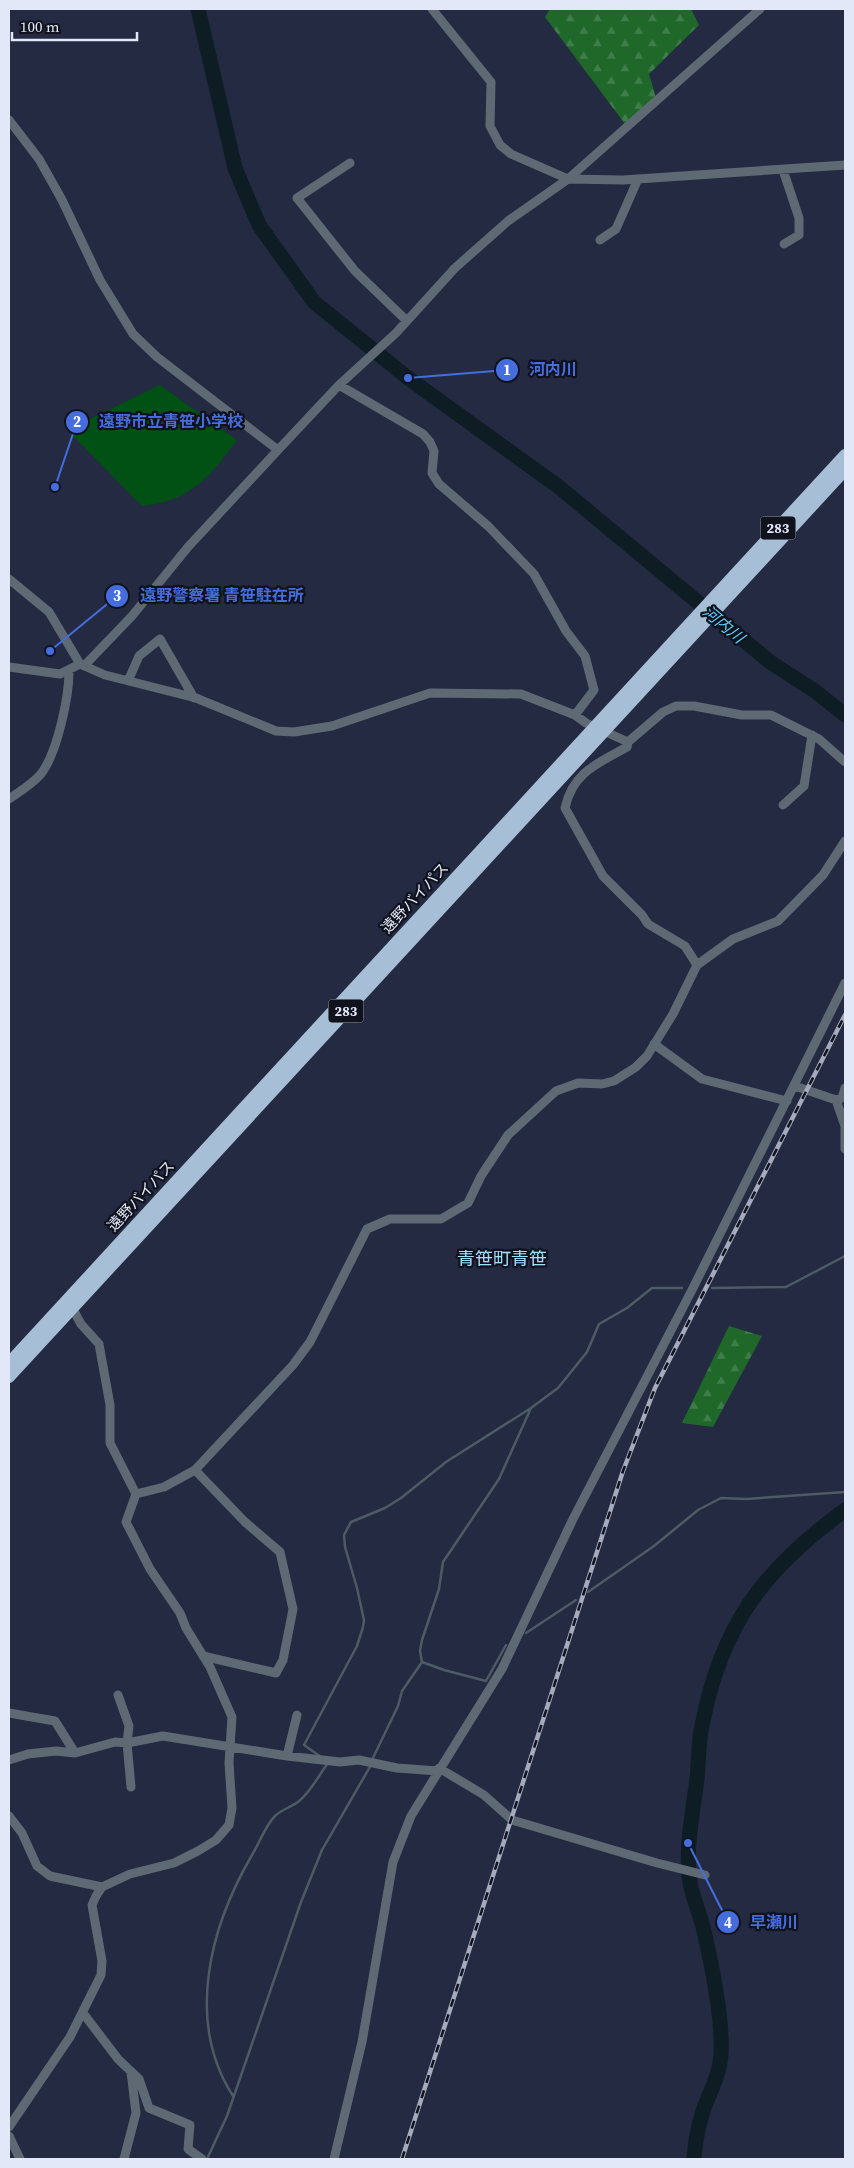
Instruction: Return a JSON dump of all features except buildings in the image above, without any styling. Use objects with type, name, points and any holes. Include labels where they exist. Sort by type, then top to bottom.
[{"type":"highway","name":"遠野バイパス","points":[[9,1377],[70,1304],[777,536],[845,455]]},
{"type":"highway","name":"遠野バイパス","points":[[777,536],[845,470]]},
{"type":"highway","name":"遠野バイパス","points":[[9,1363],[70,1304]]},
{"type":"street","points":[[432,9],[491,82],[490,126],[500,145],[512,154],[568,179],[638,179],[845,165]]},
{"type":"street","points":[[9,667],[50,674],[69,671],[82,665],[132,616],[188,547],[278,450],[339,386],[348,380],[396,333],[455,268],[508,221],[568,179],[760,9]]},
{"type":"street","points":[[9,120],[39,159],[62,200],[100,280],[133,334],[157,357],[278,450]]},
{"type":"street","points":[[350,163],[297,198],[355,271],[407,321]]},
{"type":"street","points":[[783,170],[799,218],[800,235],[784,244]]},
{"type":"street","points":[[600,240],[616,229],[638,179]]},
{"type":"street","points":[[339,386],[423,434],[430,442],[434,451],[432,473],[439,484],[488,526],[534,574],[566,631],[585,656],[594,690],[575,714]]},
{"type":"street","points":[[9,579],[50,612],[82,665],[128,681],[194,698],[276,732],[294,732],[332,726],[430,693],[521,694],[575,714],[600,729],[628,742]]},
{"type":"street","points":[[128,681],[139,656],[160,639],[194,698]]},
{"type":"street","points":[[9,799],[42,773],[59,731],[69,686],[69,671]]},
{"type":"street","points":[[697,964],[685,946],[648,924],[642,915],[603,876],[565,808],[569,791],[579,777],[626,747],[628,742],[663,712],[676,706],[694,706],[742,715],[771,716],[812,735],[845,762]]},
{"type":"street","points":[[783,805],[804,786],[812,735]]},
{"type":"street","points":[[136,1494],[164,1487],[195,1470],[293,1365],[310,1342],[367,1229],[390,1219],[441,1219],[468,1202],[480,1176],[508,1136],[556,1091],[578,1083],[602,1084],[614,1081],[636,1066],[654,1044],[673,1014],[697,964],[734,939],[778,921],[823,875],[845,841]]},
{"type":"street","points":[[334,2159],[362,2042],[393,1862],[410,1816],[502,1669],[573,1520],[787,1102],[845,983]]},
{"type":"street","points":[[654,1044],[702,1079],[787,1102]]},
{"type":"street","points":[[795,1086],[836,1100],[842,1098],[845,1088]]},
{"type":"street","points":[[836,1100],[845,1126],[845,1149]]},
{"type":"street","points":[[9,2127],[83,2014],[101,1975],[102,1961],[92,1905],[102,1888],[130,1874],[174,1864],[216,1840],[230,1825],[232,1808],[229,1749],[232,1718],[218,1685],[186,1628],[180,1613],[150,1569],[126,1522],[136,1494],[110,1443],[110,1405],[99,1344],[82,1324],[70,1304]]},
{"type":"street","points":[[195,1470],[245,1522],[280,1552],[294,1609],[283,1660],[276,1674],[203,1656]]},
{"type":"street","points":[[118,1695],[129,1726],[127,1743],[130,1787]]},
{"type":"street","points":[[9,1713],[55,1721],[75,1753]]},
{"type":"street","points":[[287,1756],[297,1715]]},
{"type":"street","points":[[9,1760],[28,1754],[56,1751],[75,1753],[116,1742],[127,1743],[163,1736],[229,1749],[334,1761],[366,1760],[397,1768],[438,1770],[484,1795],[512,1820],[657,1863],[705,1875]]},
{"type":"street","points":[[9,1816],[22,1833],[37,1866],[50,1876],[102,1888]]},
{"type":"street","points":[[83,2014],[139,2079],[149,2108],[190,2125],[188,2149],[202,2159]]},
{"type":"street","points":[[124,2159],[136,2114],[131,2072]]},
{"type":"street","points":[[9,2136],[20,2159]]},
{"type":"green space","points":[[550,9],[691,9],[699,25],[649,74],[658,105],[628,128],[545,17]]},
{"type":"green space","points":[[160,385],[237,440],[218,465],[198,485],[174,499],[142,506],[67,430]]},
{"type":"green space","points":[[729,1326],[762,1336],[713,1427],[682,1423]]},
{"type":"waterway","name":"河内川","points":[[198,9],[235,168],[259,225],[314,302],[408,378],[559,487],[770,662],[815,691],[845,715]]},
{"type":"waterway","points":[[712,1288],[786,1287],[845,1256]]},
{"type":"waterway","points":[[321,1757],[304,1745],[357,1646],[364,1620],[345,1547],[344,1535],[351,1522],[385,1508],[401,1498],[446,1462],[531,1408],[558,1388],[587,1352],[599,1324],[627,1308],[652,1288],[682,1288]]},
{"type":"waterway","points":[[372,1760],[398,1706],[402,1691],[422,1662],[420,1651],[422,1640],[439,1589],[443,1562],[499,1479],[531,1408]]},
{"type":"waterway","points":[[588,1592],[654,1546],[698,1510],[721,1498],[746,1499],[845,1492]]},
{"type":"waterway","points":[[694,2159],[703,2111],[717,2076],[721,2054],[716,1992],[704,1931],[690,1883],[688,1864],[700,1739],[710,1690],[734,1629],[750,1602],[791,1554],[845,1510]]},
{"type":"waterway","points":[[526,1633],[576,1600]]},
{"type":"waterway","points":[[422,1662],[486,1681],[506,1645]]},
{"type":"waterway","points":[[233,2096],[218,2067],[210,2037],[207,2006],[209,1974],[215,1943],[237,1883],[271,1820],[302,1798],[328,1763]]},
{"type":"waterway","points":[[207,2159],[227,2116],[301,1902],[322,1850],[371,1765]]},
{"type":"railway","points":[[402,2159],[623,1471],[655,1388],[845,1015]]},
{"type":"place","name":"河内川","points":[[408,378]]},
{"type":"place","name":"遠野市立青笹小学校","points":[[55,487]]},
{"type":"place","name":"遠野警察署 青笹駐在所","points":[[50,651]]},
{"type":"place","name":"早瀬川","points":[[688,1843]]},
{"type":"district","name":"青笹町青笹","points":[[502,1259]]}]
